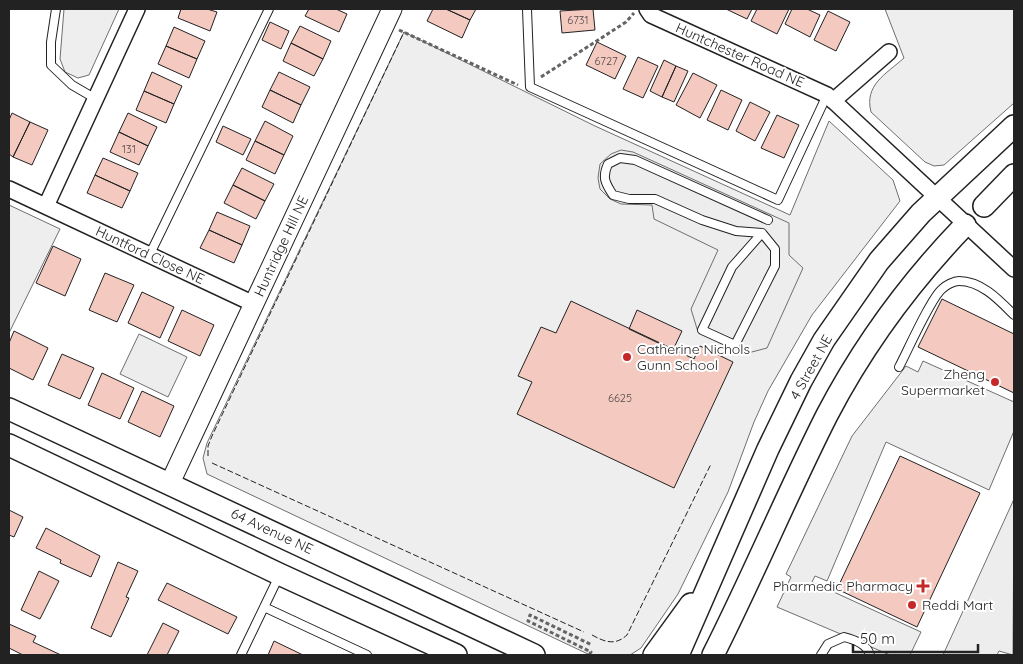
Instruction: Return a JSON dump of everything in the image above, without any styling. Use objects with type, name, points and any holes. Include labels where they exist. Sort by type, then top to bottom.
[{"type":"main road","name":"4 Street NE","points":[[678,655],[768,450],[801,381],[824,340],[879,262],[921,213],[1014,126]]},
{"type":"main road","points":[[984,206],[1014,174]]},
{"type":"main road","points":[[715,654],[828,413],[865,351],[891,314],[927,266],[965,225]]},
{"type":"main road","name":"64 Avenue NE","points":[[9,408],[534,655]]},
{"type":"main road","points":[[9,446],[456,655]]},
{"type":"main road","points":[[654,655],[716,570]]},
{"type":"street","points":[[46,206],[137,9]]},
{"type":"street","name":"Huntchester Road NE","points":[[647,9],[651,15],[830,98],[1014,269]]},
{"type":"street","name":"Huntridge Hill NE","points":[[170,483],[389,16]]},
{"type":"street","points":[[830,98],[889,52]]},
{"type":"street","name":"Huntford Close NE","points":[[9,189],[254,304]]},
{"type":"street","points":[[965,225],[984,206]]},
{"type":"lane","points":[[56,9],[51,42],[51,66],[72,86],[96,99]]},
{"type":"lane","points":[[149,256],[269,9]]},
{"type":"lane","points":[[527,9],[530,87],[778,200],[830,98]]},
{"type":"lane","points":[[762,233],[732,267],[702,330],[735,345],[775,266],[775,249],[762,233],[736,231],[702,220],[655,199],[629,199],[613,195],[605,184],[604,174],[608,164],[620,158],[635,160],[768,220]]},
{"type":"lane","points":[[899,367],[938,293],[949,285],[958,281],[974,284],[994,295],[1014,315]]},
{"type":"lane","points":[[241,655],[280,574]]},
{"type":"lane","points":[[264,607],[367,655]]},
{"type":"lane","points":[[821,655],[828,644],[844,637],[860,642],[870,655]]},
{"type":"path","points":[[389,16],[521,86],[530,87],[544,74],[626,22],[638,9]]},
{"type":"path","points":[[589,655],[591,652],[528,621],[530,614],[592,645]]},
{"type":"shaded area","points":[[64,9],[119,9],[89,75],[78,78],[65,72],[60,59]]},
{"type":"shaded area","points":[[885,9],[1014,9],[1014,103],[944,165],[934,166],[925,162],[871,112],[871,94],[874,87],[884,75],[904,58]]},
{"type":"shaded area","points":[[404,32],[595,126],[790,215],[829,121],[893,180],[900,201],[812,315],[768,391],[754,422],[728,492],[678,594],[641,648],[630,655],[590,655],[207,474],[203,458],[207,443]]},
{"type":"shaded area","points":[[621,150],[633,152],[789,223],[789,255],[803,268],[767,348],[748,353],[698,332],[691,309],[718,250],[654,219],[652,205],[621,204],[610,199],[600,189],[598,178],[600,164],[611,154]]},
{"type":"shaded area","points":[[9,205],[60,229],[9,333]]},
{"type":"shaded area","points":[[139,334],[187,357],[168,397],[120,374]]},
{"type":"shaded area","points":[[923,361],[1014,402],[1014,431],[989,490],[886,442],[827,581],[815,576],[812,582],[921,632],[910,655],[890,655],[777,607],[791,577],[786,574],[852,436],[906,366],[918,372]]},
{"type":"shaded area","points":[[1014,499],[1013,655],[999,651],[997,655],[943,655]]},
{"type":"building","points":[[181,9],[207,9],[217,12],[210,31],[178,18]]},
{"type":"building","points":[[309,9],[336,9],[347,14],[339,32],[305,16]]},
{"type":"building","points":[[433,9],[446,9],[470,20],[462,38],[427,21]]},
{"type":"building","points":[[446,9],[476,9],[470,20]]},
{"type":"building","points":[[593,9],[595,30],[562,33],[560,11]]},
{"type":"building","points":[[726,9],[752,9],[747,19]]},
{"type":"building","points":[[757,9],[789,9],[777,34],[751,21]]},
{"type":"building","points":[[792,9],[807,9],[820,15],[810,37],[785,24]]},
{"type":"building","points":[[828,11],[850,22],[836,51],[814,40]]},
{"type":"building","points":[[270,22],[289,31],[281,49],[262,40]]},
{"type":"building","points":[[300,26],[331,41],[323,59],[291,43]]},
{"type":"building","points":[[174,27],[205,41],[197,59],[166,46]]},
{"type":"building","points":[[597,42],[626,56],[615,79],[586,65]]},
{"type":"building","points":[[291,43],[323,59],[314,76],[283,61]]},
{"type":"building","points":[[166,46],[197,59],[189,78],[158,64]]},
{"type":"building","points":[[638,57],[658,66],[643,98],[623,89]]},
{"type":"building","points":[[664,60],[676,66],[662,97],[650,91]]},
{"type":"building","points":[[676,66],[688,71],[674,102],[662,97]]},
{"type":"building","points":[[152,72],[182,86],[174,104],[144,91]]},
{"type":"building","points":[[279,72],[310,87],[301,105],[270,90]]},
{"type":"building","points":[[693,73],[717,85],[700,118],[676,105]]},
{"type":"building","points":[[270,90],[301,105],[293,123],[262,107]]},
{"type":"building","points":[[721,90],[742,100],[728,130],[707,120]]},
{"type":"building","points":[[144,91],[174,104],[166,123],[136,110]]},
{"type":"building","points":[[750,102],[770,112],[755,141],[736,131]]},
{"type":"building","points":[[12,113],[30,122],[13,157],[9,154],[9,120]]},
{"type":"building","points":[[128,113],[157,127],[148,146],[119,132]]},
{"type":"building","points":[[777,115],[799,125],[784,158],[761,148]]},
{"type":"building","points":[[265,121],[293,136],[284,155],[255,141]]},
{"type":"building","points":[[30,122],[48,130],[32,165],[13,157]]},
{"type":"building","points":[[223,126],[251,139],[243,155],[216,142]]},
{"type":"building","points":[[119,132],[148,146],[139,165],[110,152]]},
{"type":"building","points":[[255,141],[284,155],[275,174],[246,160]]},
{"type":"building","points":[[103,158],[138,173],[130,191],[95,175]]},
{"type":"building","points":[[242,168],[274,184],[265,201],[233,185]]},
{"type":"building","points":[[95,175],[130,191],[122,208],[87,193]]},
{"type":"building","points":[[233,185],[265,201],[256,219],[224,203]]},
{"type":"building","points":[[217,212],[250,226],[242,245],[209,230]]},
{"type":"building","points":[[209,230],[242,245],[234,263],[200,248]]},
{"type":"building","points":[[53,246],[81,259],[65,296],[36,283]]},
{"type":"building","points":[[105,273],[134,285],[117,322],[89,310]]},
{"type":"building","points":[[142,292],[174,307],[160,338],[128,323]]},
{"type":"building","points":[[942,299],[1014,334],[1014,393],[918,347]]},
{"type":"building","points":[[571,301],[694,359],[700,346],[733,362],[674,488],[517,414],[532,382],[518,376],[541,327],[556,333]]},
{"type":"building","points":[[182,310],[214,325],[200,356],[168,341]]},
{"type":"building","points":[[637,310],[682,331],[673,350],[629,329]]},
{"type":"building","points":[[14,331],[48,348],[33,380],[9,368],[9,343]]},
{"type":"building","points":[[62,354],[94,368],[80,399],[48,385]]},
{"type":"building","points":[[102,373],[134,388],[120,419],[88,405]]},
{"type":"building","points":[[142,391],[174,406],[160,437],[128,422]]},
{"type":"building","points":[[900,456],[980,493],[917,627],[837,589]]},
{"type":"building","points":[[9,510],[23,517],[14,537],[9,535]]},
{"type":"building","points":[[46,528],[100,556],[91,577],[60,563],[61,560],[36,548]]},
{"type":"building","points":[[118,562],[138,571],[126,597],[129,598],[111,637],[91,628]]},
{"type":"building","points":[[39,571],[59,581],[40,619],[21,610]]},
{"type":"building","points":[[167,583],[237,617],[228,634],[158,600]]},
{"type":"building","points":[[163,623],[179,631],[167,655],[147,655]]},
{"type":"building","points":[[9,624],[36,636],[33,642],[61,655],[23,655],[9,648]]},
{"type":"building","points":[[274,641],[303,655],[268,655]]},
{"type":"fence","points":[[208,456],[208,446],[212,436],[404,32]]},
{"type":"fence","points":[[212,463],[584,632]]},
{"type":"fence","points":[[592,635],[610,642],[618,641],[627,635],[711,464]]},
{"type":"place","name":"Catherine Nichols Gunn School","points":[[627,357]]},
{"type":"place","name":"Zheng Supermarket","points":[[995,382]]},
{"type":"place","name":"Pharmedic Pharmacy","points":[[923,586]]},
{"type":"place","name":"Reddi Mart","points":[[912,605]]}]
